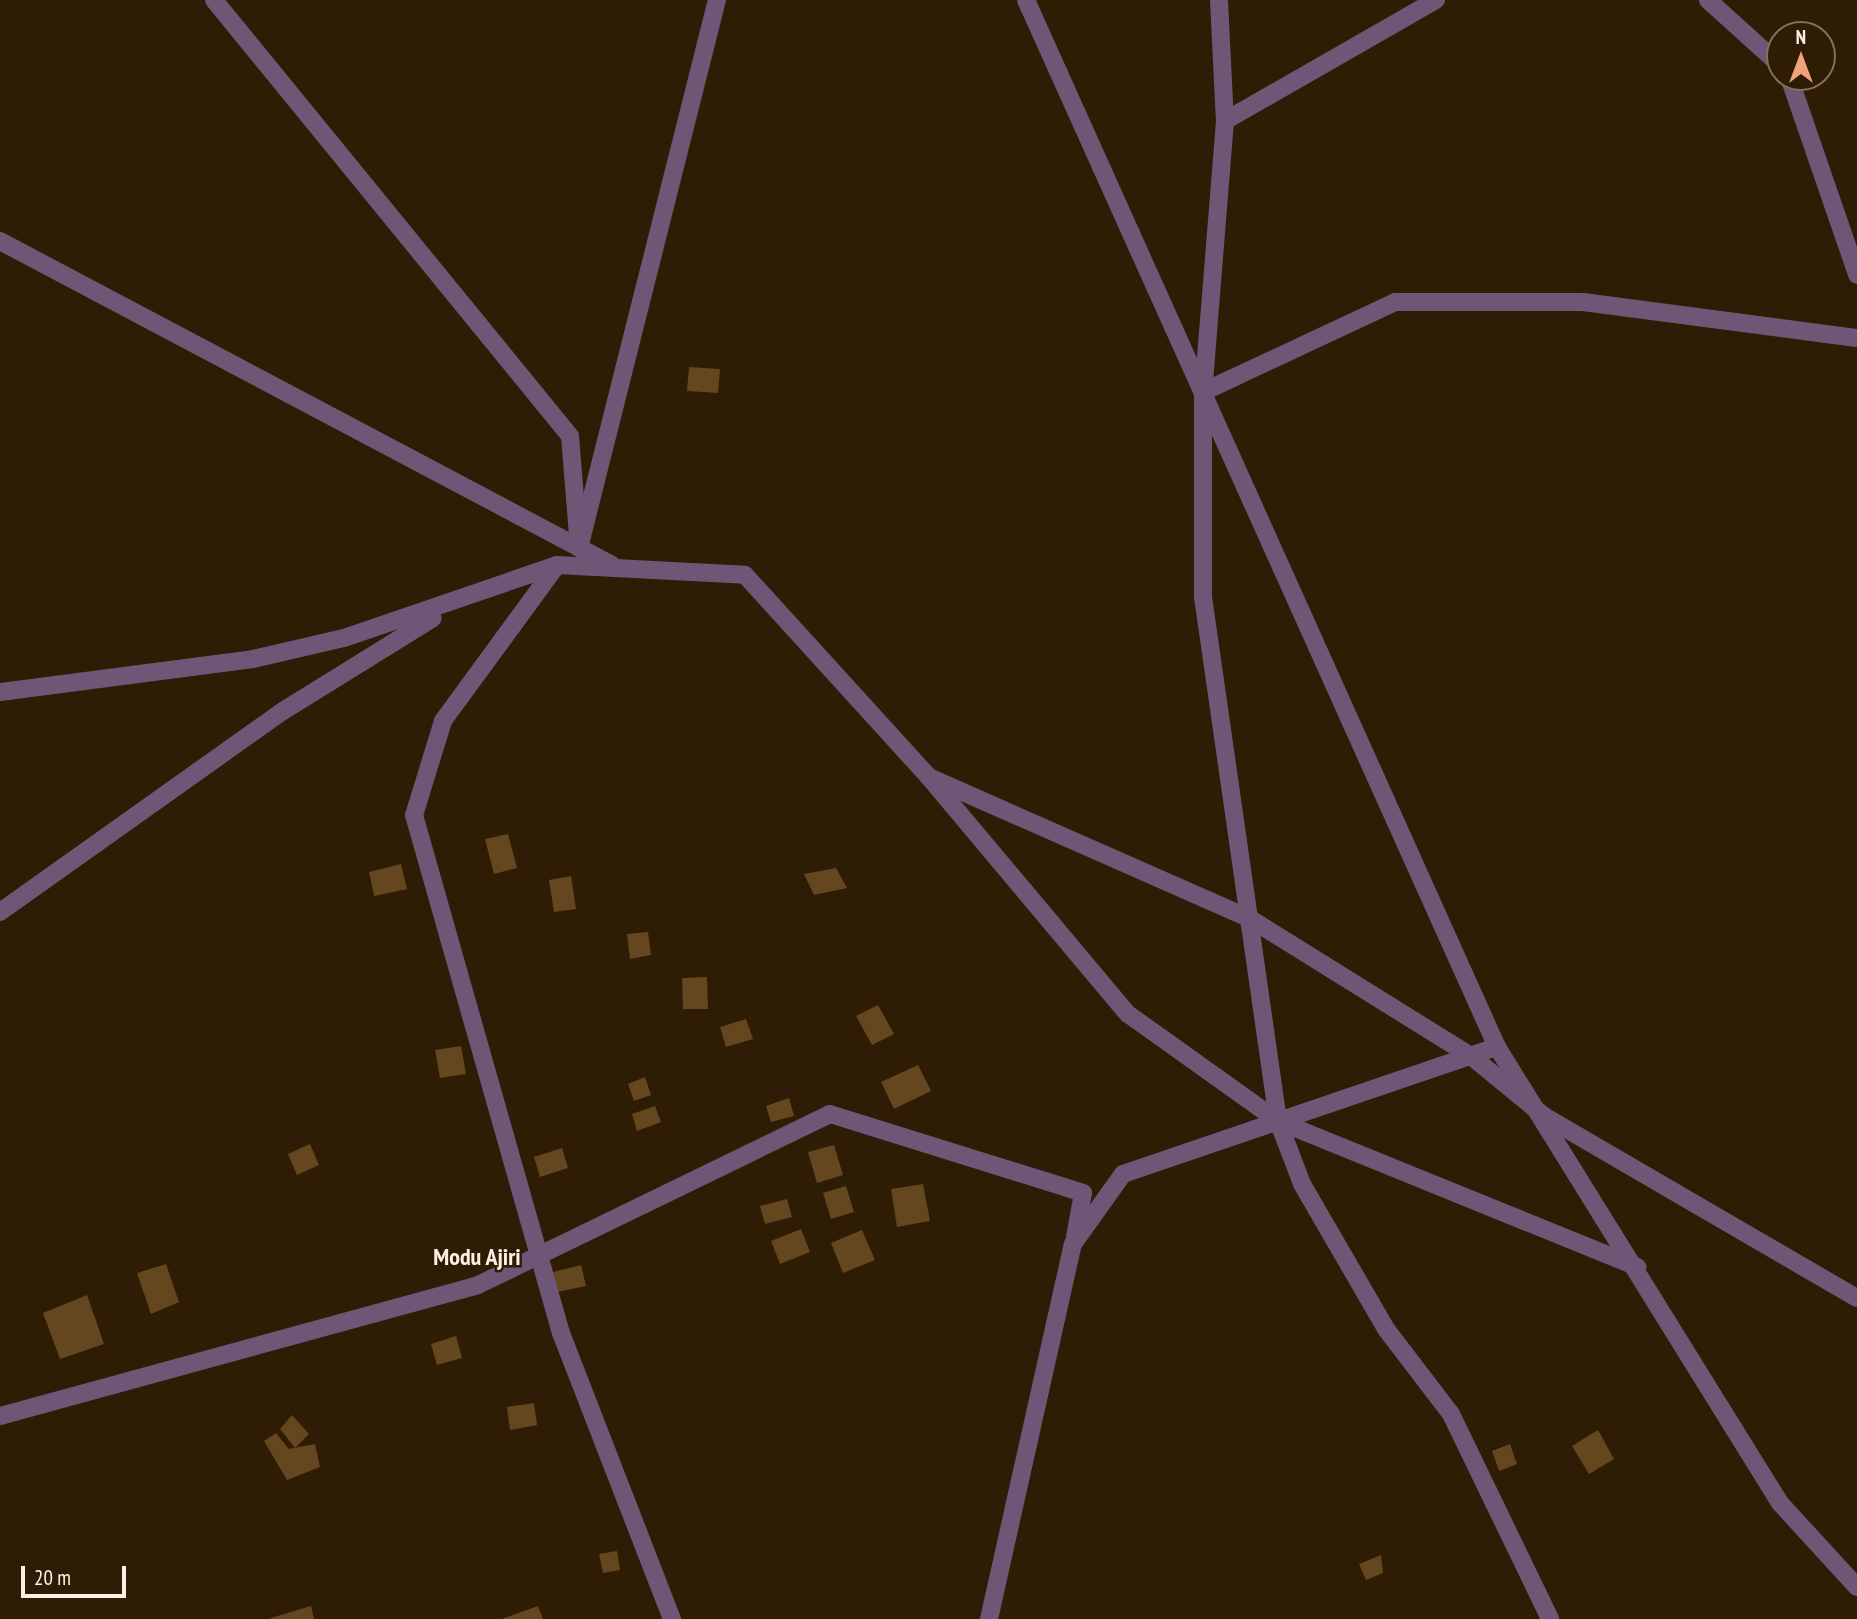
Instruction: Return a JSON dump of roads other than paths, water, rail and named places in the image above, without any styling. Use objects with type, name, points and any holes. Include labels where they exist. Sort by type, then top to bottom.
[{"type":"street","points":[[214,0],[570,436],[579,548]]},
{"type":"street","points":[[579,548],[717,0]]},
{"type":"street","points":[[1026,0],[1497,1047],[1544,1115],[1780,1503],[1857,1587]]},
{"type":"street","points":[[1219,0],[1226,121],[1203,393],[1203,597],[1278,1121],[1302,1184],[1386,1329],[1451,1414],[1550,1619]]},
{"type":"street","points":[[1226,121],[1436,0]]},
{"type":"street","points":[[1708,0],[1766,52]]},
{"type":"street","points":[[1794,91],[1857,275]]},
{"type":"street","points":[[0,240],[617,568]]},
{"type":"street","points":[[1203,393],[1395,302],[1583,302],[1857,338]]},
{"type":"street","points":[[557,565],[443,720],[414,814],[561,1334],[672,1619]]},
{"type":"street","points":[[0,692],[253,659],[344,638],[557,565],[745,575],[928,776],[1128,1014],[1278,1121],[1638,1267]]},
{"type":"street","points":[[0,912],[361,660],[483,592]]},
{"type":"street","points":[[928,776],[1249,918],[1471,1056],[1544,1115],[1857,1298]]},
{"type":"street","points":[[1073,1244],[1123,1174],[1497,1047]]},
{"type":"street","points":[[0,1416],[478,1285],[830,1114],[1083,1193],[989,1619]]},
{"type":"district","name":"Modu Ajiri","points":[[477,1257]]}]
